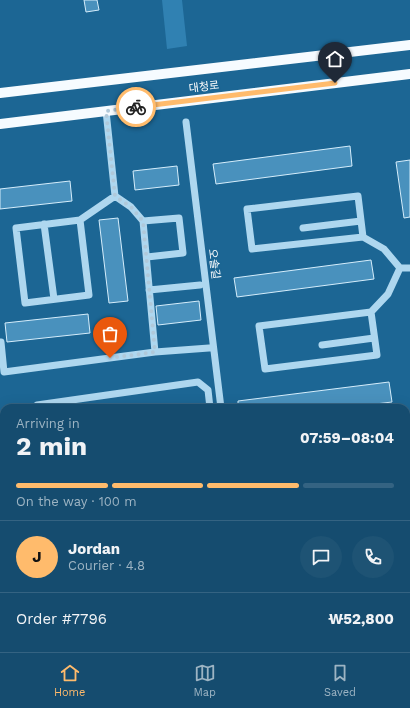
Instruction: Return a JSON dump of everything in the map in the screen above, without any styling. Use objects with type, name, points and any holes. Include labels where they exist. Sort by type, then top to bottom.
[{"type":"main road","name":"대청로","points":[[0,93],[410,45]]},
{"type":"main road","name":"대청로","points":[[0,124],[410,74]]},
{"type":"street","points":[[106,111],[115,196],[131,207],[143,221],[155,352]]},
{"type":"street","name":"오솔길","points":[[186,122],[221,404]]},
{"type":"street","points":[[80,220],[89,295],[25,302],[16,228],[80,220],[115,196]]},
{"type":"street","points":[[363,236],[358,196],[247,209],[252,249],[363,236],[384,249],[400,268],[410,268]]},
{"type":"street","points":[[143,221],[179,218],[180,225],[183,253],[147,257]]},
{"type":"street","points":[[302,228],[361,221]]},
{"type":"street","points":[[44,224],[54,299]]},
{"type":"street","points":[[371,312],[376,355],[265,369],[259,326],[371,312],[388,294],[400,268]]},
{"type":"street","points":[[149,290],[200,285]]},
{"type":"street","points":[[322,345],[374,338]]},
{"type":"street","points":[[1,342],[4,372],[155,352],[209,348]]},
{"type":"street","points":[[44,404],[198,382],[208,390],[210,404]]},
{"type":"shaded area","points":[[162,0],[182,0],[187,46],[167,49]]},
{"type":"building","points":[[84,0],[97,0],[99,10],[86,12]]},
{"type":"building","points":[[350,146],[352,166],[216,184],[213,164]]},
{"type":"building","points":[[410,160],[410,217],[404,218],[396,162]]},
{"type":"building","points":[[177,166],[179,185],[135,190],[133,171]]},
{"type":"building","points":[[70,181],[72,201],[0,209],[0,189]]},
{"type":"building","points":[[118,218],[128,301],[109,303],[99,220]]},
{"type":"building","points":[[371,260],[374,279],[237,297],[234,278]]},
{"type":"building","points":[[199,301],[201,320],[158,325],[156,306]]},
{"type":"building","points":[[88,314],[90,333],[7,342],[5,323]]},
{"type":"building","points":[[389,382],[392,402],[375,404],[238,404],[238,401]]},
{"type":"way so far","points":[[110,358],[155,352],[143,221],[131,207],[115,196],[106,111],[136,107]]},
{"type":"route","points":[[136,107],[335,83]]}]
